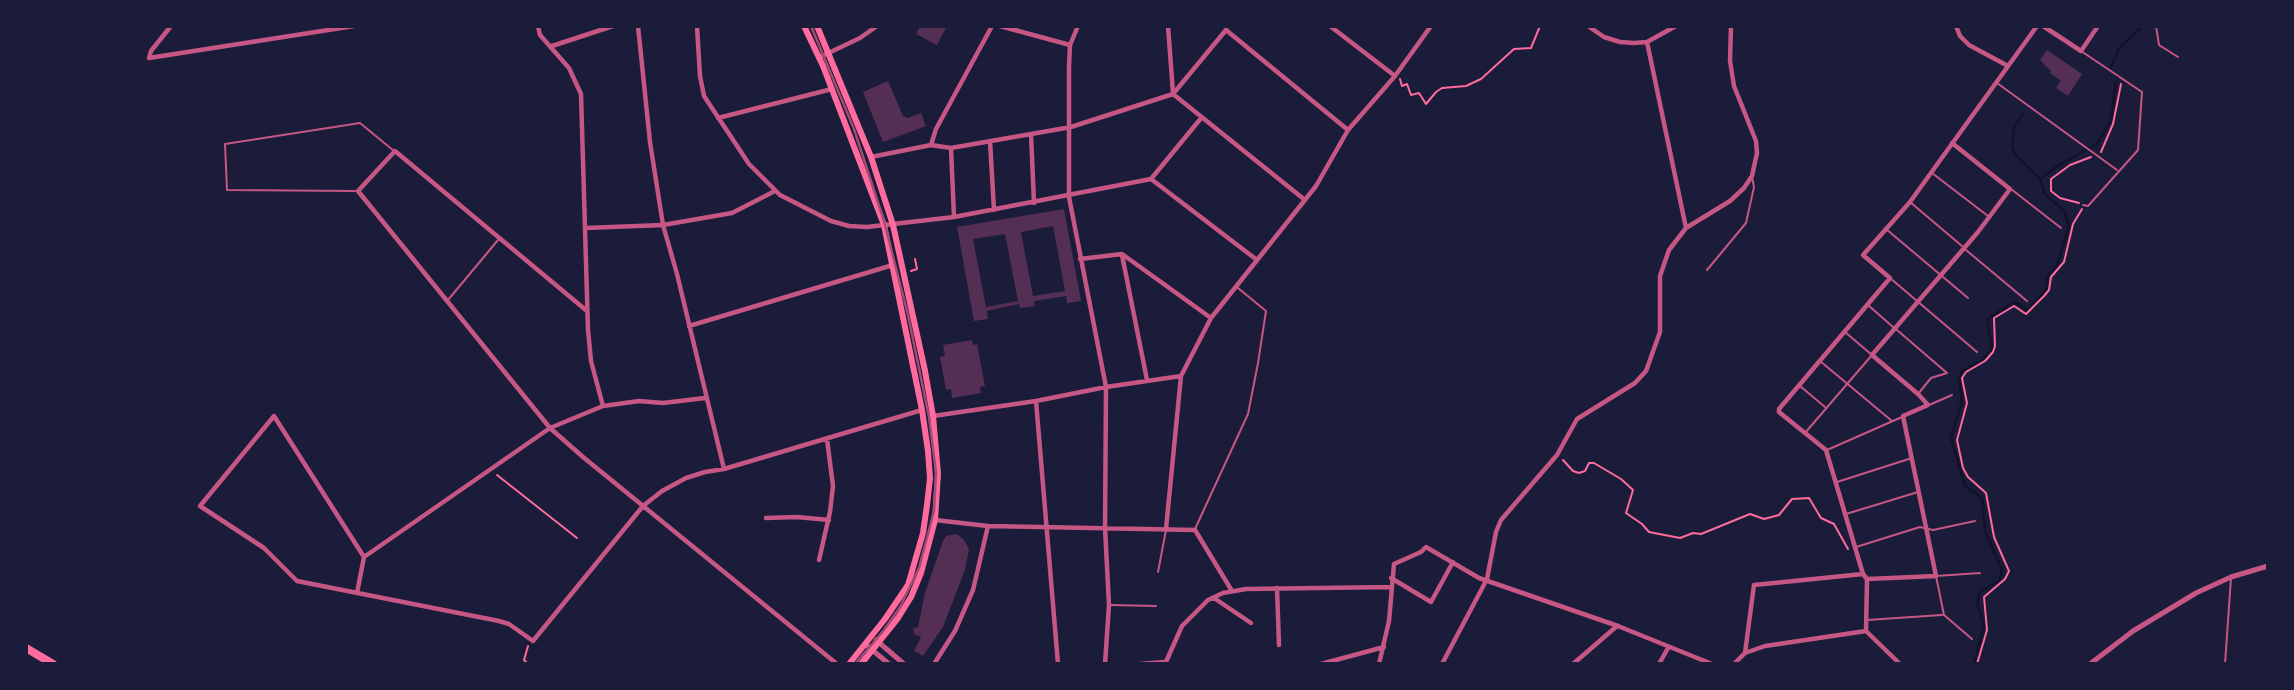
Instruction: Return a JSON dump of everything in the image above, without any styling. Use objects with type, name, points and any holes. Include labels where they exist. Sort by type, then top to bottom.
[{"type":"highway","points":[[26,648],[53,664]]},
{"type":"main road","points":[[804,26],[833,89],[884,225],[922,410],[930,478],[923,533],[908,585],[849,664]]},
{"type":"main road","points":[[817,26],[871,157],[893,225],[933,416],[938,474],[935,520],[921,573],[911,597],[861,664]]},
{"type":"street","points":[[171,26],[151,51],[149,58],[354,26]]},
{"type":"street","points":[[538,26],[540,36],[552,46],[569,68],[581,94],[587,312],[591,361],[603,406]]},
{"type":"street","points":[[552,46],[613,26]]},
{"type":"street","points":[[638,26],[650,142],[663,225],[724,469]]},
{"type":"street","points":[[697,26],[704,96],[749,164],[775,191],[831,221],[849,226],[893,225],[954,218],[1151,179],[1202,117]]},
{"type":"street","points":[[820,57],[860,38],[877,26]]},
{"type":"street","points":[[931,145],[936,129],[992,26]]},
{"type":"street","points":[[1000,26],[1070,45]]},
{"type":"street","points":[[1078,26],[1070,45],[1069,197],[1106,387],[1105,527],[1109,605],[1105,664]]},
{"type":"street","points":[[1168,26],[1173,94],[1305,200]]},
{"type":"street","points":[[1329,26],[1395,76]]},
{"type":"street","points":[[1166,529],[1181,376],[1211,318],[1316,186],[1348,130],[1395,76],[1431,26]]},
{"type":"street","points":[[1588,26],[1604,37],[1619,42],[1647,42],[1676,26]]},
{"type":"street","points":[[1444,663],[1487,579],[1501,520],[1557,455],[1577,419],[1635,383],[1646,371],[1660,332],[1660,276],[1669,250],[1686,228],[1730,201],[1752,176],[1757,153],[1734,86],[1730,61],[1731,26]]},
{"type":"street","points":[[1956,26],[1960,36],[1969,45],[2008,66]]},
{"type":"street","points":[[1900,664],[1866,631],[1865,576],[1826,450],[1779,412],[1779,409],[1890,278],[1863,255],[1910,202],[2037,26]]},
{"type":"street","points":[[2043,26],[2081,51],[2098,26]]},
{"type":"street","points":[[871,157],[931,145],[951,148],[1071,127],[1173,94],[1226,28],[1348,130]]},
{"type":"street","points":[[1647,42],[1686,228]]},
{"type":"street","points":[[718,118],[833,89]]},
{"type":"street","points":[[1031,134],[1034,203]]},
{"type":"street","points":[[990,141],[994,211]]},
{"type":"street","points":[[1745,653],[1754,585],[1865,576],[1936,576],[1903,416],[1928,405],[1872,355],[1964,248],[2010,189],[1952,144]]},
{"type":"street","points":[[951,148],[954,218]]},
{"type":"street","points":[[587,312],[395,151],[358,191],[550,428],[837,664]]},
{"type":"street","points":[[1151,179],[1257,260]]},
{"type":"street","points":[[585,228],[663,225],[732,213],[775,191]]},
{"type":"street","points":[[1080,259],[1122,254],[1211,318]]},
{"type":"street","points":[[1122,254],[1147,380]]},
{"type":"street","points":[[689,326],[893,264]]},
{"type":"street","points":[[933,416],[1181,376]]},
{"type":"street","points":[[365,557],[550,428],[603,406],[639,401],[663,403],[705,398]]},
{"type":"street","points":[[1036,401],[1058,664]]},
{"type":"street","points":[[358,593],[365,557],[274,415],[200,506],[264,548],[297,581],[499,621],[509,624],[533,641],[643,506],[662,491],[686,478],[922,410]]},
{"type":"street","points":[[819,560],[829,520],[833,486],[827,439]]},
{"type":"street","points":[[766,518],[829,520]]},
{"type":"street","points":[[935,520],[988,526],[1195,530],[1232,591]]},
{"type":"street","points":[[934,664],[955,631],[973,590],[988,526]]},
{"type":"street","points":[[1379,664],[1389,621],[1394,564],[1426,547],[1479,578],[1618,626],[1712,664]]},
{"type":"street","points":[[1391,578],[1431,602],[1453,562]]},
{"type":"street","points":[[2090,664],[2143,625],[2196,593],[2231,577],[2268,566]]},
{"type":"street","points":[[1140,664],[1165,663],[1182,625],[1208,600],[1232,591],[1391,587]]},
{"type":"street","points":[[1277,588],[1279,645]]},
{"type":"street","points":[[1214,598],[1251,623]]},
{"type":"street","points":[[1573,664],[1618,626]]},
{"type":"street","points":[[1734,664],[1745,653],[1765,646],[1866,631]]},
{"type":"street","points":[[871,636],[904,664]]},
{"type":"street","points":[[865,644],[889,664]]},
{"type":"street","points":[[1321,664],[1385,647]]},
{"type":"street","points":[[1659,664],[1668,648]]},
{"type":"lane","points":[[2156,26],[2159,45],[2178,57]]},
{"type":"lane","points":[[2081,51],[2142,92],[2138,150],[2088,205],[2083,205]]},
{"type":"lane","points":[[1996,83],[2118,171]]},
{"type":"lane","points":[[358,191],[227,190],[225,144],[360,123],[395,151]]},
{"type":"lane","points":[[1931,172],[1988,216]]},
{"type":"lane","points":[[1707,270],[1746,223],[1754,187],[1752,176]]},
{"type":"lane","points":[[2010,189],[2061,229]]},
{"type":"lane","points":[[1910,202],[2026,301]]},
{"type":"lane","points":[[1886,229],[1969,299]]},
{"type":"lane","points":[[447,301],[499,239]]},
{"type":"lane","points":[[1890,278],[1977,352]]},
{"type":"lane","points":[[1195,530],[1248,414],[1258,363],[1266,312],[1237,287]]},
{"type":"lane","points":[[1867,304],[1947,373],[1931,378],[1918,394]]},
{"type":"lane","points":[[1805,433],[1872,355],[1844,332]]},
{"type":"lane","points":[[1820,361],[1892,421]]},
{"type":"lane","points":[[1799,385],[1826,408]]},
{"type":"lane","points":[[1928,405],[1952,395]]},
{"type":"lane","points":[[1826,450],[1903,416]]},
{"type":"lane","points":[[1836,482],[1912,458]]},
{"type":"lane","points":[[1845,514],[1919,491]]},
{"type":"lane","points":[[1855,547],[1920,527],[1933,530],[1975,521]]},
{"type":"lane","points":[[1158,572],[1166,529]]},
{"type":"lane","points":[[1972,639],[1944,615],[1936,576],[1980,573]]},
{"type":"lane","points":[[2225,664],[2231,577]]},
{"type":"lane","points":[[1109,605],[1156,606]]},
{"type":"lane","points":[[1866,620],[1944,615]]},
{"type":"path","points":[[1402,86],[1408,84],[1411,95],[1419,93],[1426,104],[1442,88],[1466,86],[1481,79],[1514,49],[1531,48],[1540,26]]},
{"type":"path","points":[[1977,664],[1987,630],[1984,597],[2005,579],[2008,571],[1994,537],[1986,494],[1968,477],[1963,468],[1957,440],[1967,403],[1962,378],[1993,352],[1993,319],[2014,306],[2026,314],[2049,290],[2051,277],[2064,262],[2073,224],[2081,214],[2083,205],[2051,191],[2051,179],[2070,165],[2098,156],[2113,124],[2122,78]]},
{"type":"path","points":[[1557,455],[1573,471],[1585,471],[1589,463],[1594,463],[1620,479],[1633,491],[1626,513],[1649,532],[1680,538],[1693,533],[1701,534],[1750,514],[1764,519],[1779,515],[1792,499],[1809,498],[1821,518],[1834,524],[1848,549]]},
{"type":"path","points":[[490,470],[577,538]]},
{"type":"path","points":[[528,664],[524,660],[529,643],[533,641]]},
{"type":"building","points":[[920,26],[947,26],[937,45],[916,34]]},
{"type":"building","points":[[2047,50],[2082,74],[2068,96],[2056,88],[2061,81],[2050,73],[2040,60]]},
{"type":"building","points":[[888,81],[903,116],[908,118],[921,113],[926,126],[883,142],[863,92]]},
{"type":"building","points":[[1064,209],[1081,301],[1067,303],[1066,296],[1034,301],[1035,306],[1020,308],[1019,304],[987,311],[988,319],[974,321],[957,227]],"holes":[[[1053,226],[1065,291],[1033,296],[1021,232]],[[1005,234],[1018,301],[986,307],[973,239]]]},
{"type":"building","points":[[972,340],[973,345],[977,344],[985,386],[980,387],[981,393],[952,398],[951,389],[946,390],[940,357],[945,356],[943,345]]},
{"type":"building","points":[[957,534],[969,549],[965,570],[943,627],[923,656],[914,651],[921,637],[914,634],[913,628],[918,627],[925,593],[943,541],[946,536]]},
{"type":"waterway","points":[[2111,67],[2120,47],[2143,26]]},
{"type":"waterway","points":[[1974,664],[1984,625],[1977,604],[1980,592],[1999,581],[2002,570],[1985,531],[1982,498],[1965,486],[1951,438],[1962,401],[1959,380],[1962,371],[1981,361],[1992,349],[1987,319],[2015,302],[2027,310],[2047,290],[2046,278],[2057,265],[2069,225],[2064,211],[2045,194],[2040,179],[2097,144],[2111,120],[2116,83]]},
{"type":"waterway","points":[[2024,113],[2014,127],[2012,147],[2015,154],[2040,179]]},
{"type":"railway","points":[[811,26],[854,129],[884,221],[908,315],[929,417],[936,472],[934,511],[919,568],[900,607],[855,664]]}]
